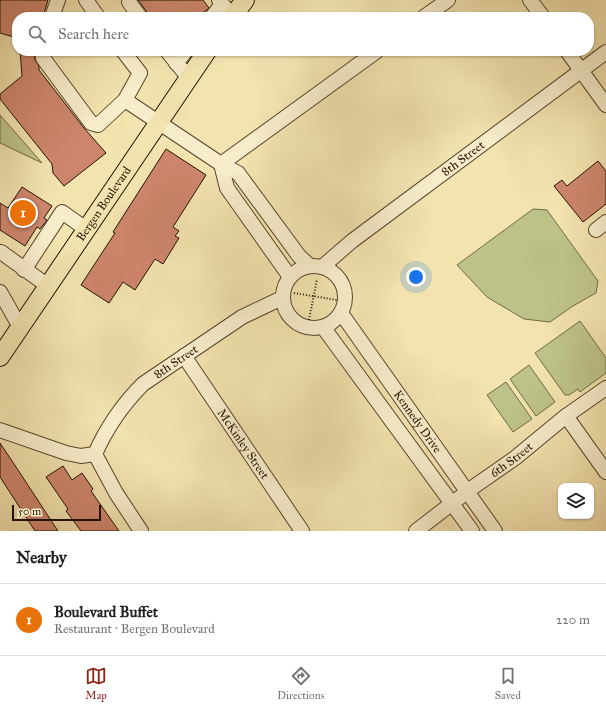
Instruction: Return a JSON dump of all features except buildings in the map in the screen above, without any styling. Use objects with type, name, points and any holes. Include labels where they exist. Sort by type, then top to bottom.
[{"type":"main road","points":[[226,9],[245,0]]},
{"type":"main road","name":"Bergen Boulevard","points":[[0,357],[203,56]]},
{"type":"street","points":[[54,12],[58,0]]},
{"type":"street","points":[[86,0],[94,12]]},
{"type":"street","points":[[431,12],[448,0]]},
{"type":"street","points":[[530,0],[538,12]]},
{"type":"street","points":[[129,2],[136,12]]},
{"type":"street","name":"8th Street","points":[[290,277],[299,270],[317,269],[352,241],[606,52]]},
{"type":"street","points":[[43,56],[91,123],[98,125],[125,100],[140,73],[127,56]]},
{"type":"street","points":[[171,56],[188,77]]},
{"type":"street","points":[[176,63],[182,56]]},
{"type":"street","points":[[221,164],[370,56]]},
{"type":"street","points":[[571,56],[606,105]]},
{"type":"street","points":[[125,100],[159,121],[221,164],[238,172],[299,256],[317,269],[332,272],[340,280],[344,291],[345,302],[339,306],[333,322],[323,327],[312,329],[300,326],[291,319],[285,309],[286,295],[284,287],[290,277],[227,188],[221,164]]},
{"type":"street","points":[[24,270],[62,212],[86,229]]},
{"type":"street","points":[[0,253],[1,252],[48,286]]},
{"type":"street","points":[[0,292],[20,327]]},
{"type":"street","name":"8th Street","points":[[95,454],[100,442],[132,395],[143,384],[242,317],[286,295]]},
{"type":"street","name":"Kennedy Drive","points":[[339,306],[495,531]]},
{"type":"street","name":"Kennedy Drive","points":[[323,327],[472,531]]},
{"type":"street","name":"McKinley Street","points":[[184,356],[302,531]]},
{"type":"street","name":"6th Street","points":[[416,531],[467,491],[516,458],[566,416],[606,388]]},
{"type":"street","points":[[566,416],[606,472]]},
{"type":"street","points":[[0,430],[66,454],[81,456],[95,454],[116,493],[141,531]]},
{"type":"path","points":[[309,320],[314,296],[317,269]]},
{"type":"path","points":[[286,295],[314,296],[339,306]]},
{"type":"green space","points":[[0,115],[42,163],[0,143]]},
{"type":"green space","points":[[533,209],[547,210],[598,281],[596,293],[573,306],[550,322],[524,319],[487,297],[457,265]]},
{"type":"green space","points":[[580,321],[606,358],[606,373],[580,392],[578,389],[569,395],[565,395],[535,353]]},
{"type":"green space","points":[[529,365],[555,402],[536,416],[510,379]]},
{"type":"green space","points":[[506,382],[532,419],[513,432],[487,395]]},
{"type":"place","name":"Boulevard Buffet","points":[[23,213]]}]
